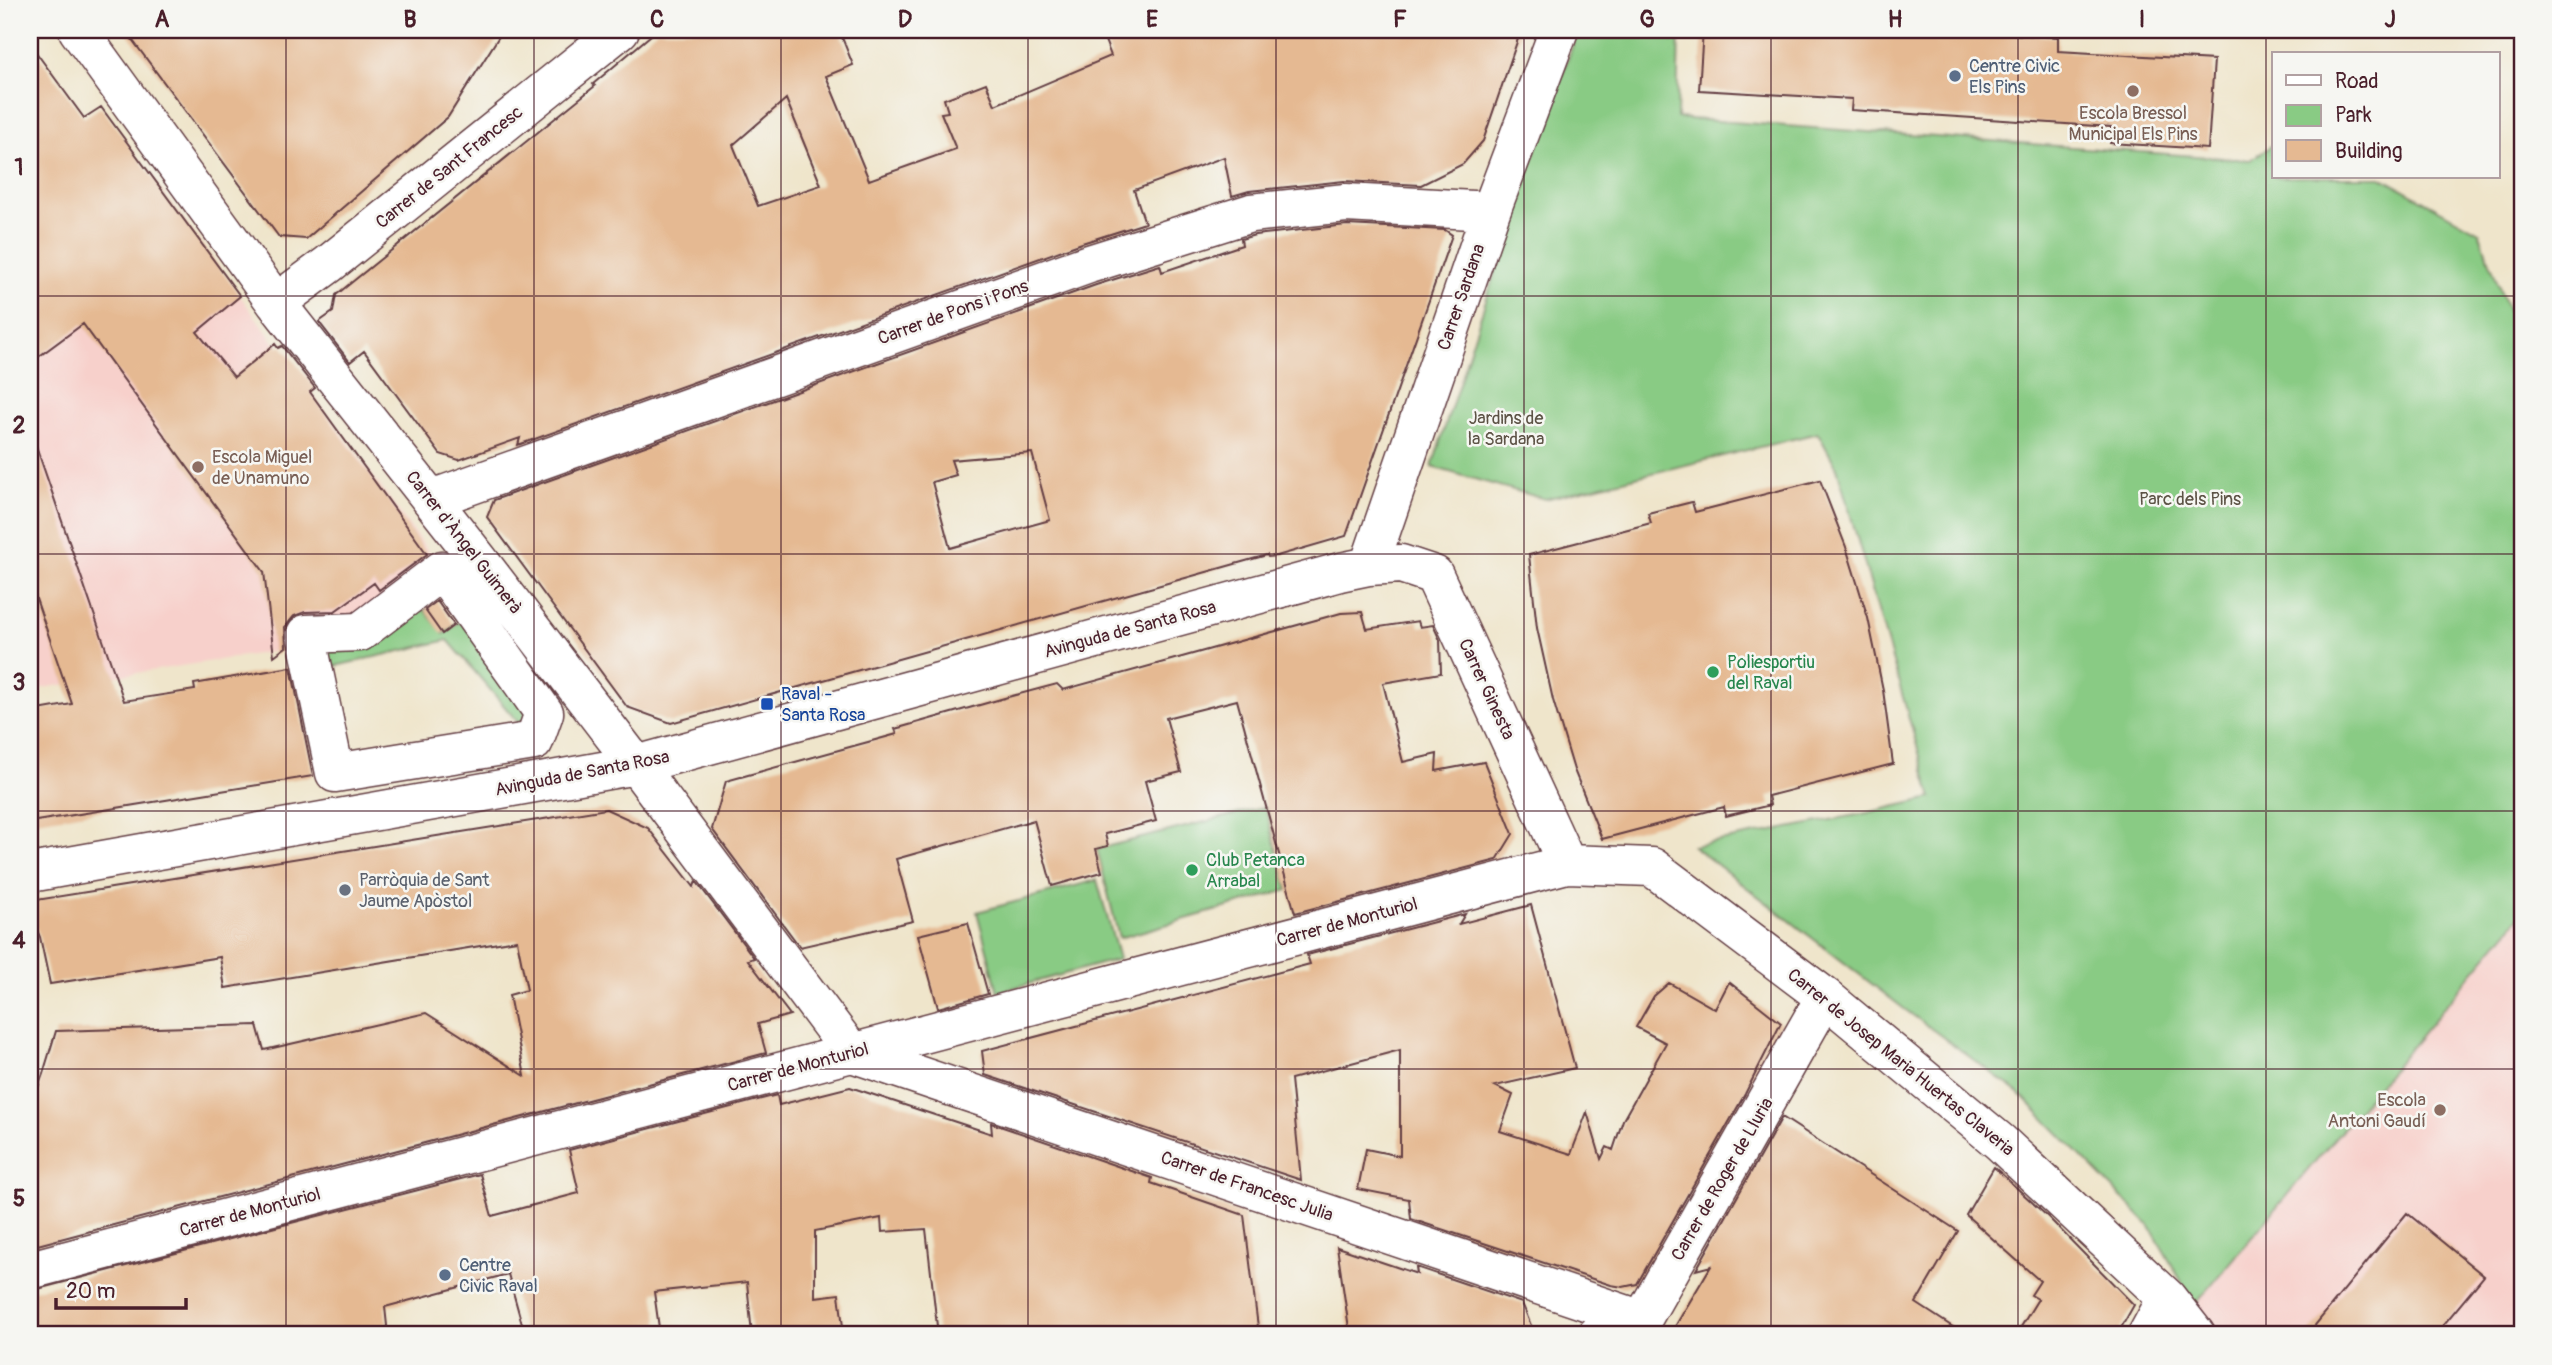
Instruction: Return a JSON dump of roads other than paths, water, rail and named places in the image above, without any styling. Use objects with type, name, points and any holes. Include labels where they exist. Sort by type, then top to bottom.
[{"type":"street","name":"Carrer d'Àngel Guimerà","points":[[78,30],[276,303],[432,499],[852,1053]]},
{"type":"street","name":"Carrer Sardana","points":[[1369,566],[1491,211],[1559,30]]},
{"type":"street","name":"Carrer de Sant Francesc","points":[[276,303],[329,264],[602,35]]},
{"type":"street","name":"Carrer de Pons i Pons","points":[[432,499],[1089,264],[1251,213],[1346,203],[1491,211]]},
{"type":"street","name":"Carrer Ginesta","points":[[1369,566],[1401,564],[1434,575],[1567,864]]},
{"type":"street","name":"Avinguda de Santa Rosa","points":[[30,873],[636,765],[1369,566]]},
{"type":"street","points":[[442,570],[544,713],[534,741],[335,773],[306,634],[360,632],[442,570]]},
{"type":"street","name":"Carrer de Josep Maria Huertas Claveria","points":[[1567,864],[1652,867],[1825,997],[2000,1142],[2167,1298],[2196,1335]]},
{"type":"street","name":"Carrer de Monturiol","points":[[30,1269],[1567,864]]},
{"type":"street","name":"Carrer de Roger de Lluria","points":[[1642,1320],[1825,997]]},
{"type":"street","name":"Carrer de Francesc Julia","points":[[852,1053],[1642,1320]]},
{"type":"street","points":[[2147,1335],[2167,1298]]},
{"type":"street","points":[[1597,1335],[1642,1320]]},
{"type":"place","name":"Centre Civic Els Pins","points":[[1955,76]]},
{"type":"place","name":"Escola Bressol Municipal Els Pins","points":[[2133,91]]},
{"type":"place","name":"Escola Miguel de Unamuno","points":[[198,467]]},
{"type":"place","name":"Poliesportiu del Raval","points":[[1713,672]]},
{"type":"place","name":"Raval - Santa Rosa","points":[[767,704]]},
{"type":"place","name":"Club Petanca Arrabal","points":[[1192,870]]},
{"type":"place","name":"Parròquia de Sant Jaume Apòstol","points":[[345,890]]},
{"type":"place","name":"Escola Antoni Gaudí","points":[[2440,1110]]},
{"type":"place","name":"Centre Civic Raval","points":[[445,1275]]},
{"type":"park label","name":"Jardins de la Sardana","points":[[1506,428]]},
{"type":"park label","name":"Parc dels Pins","points":[[2190,499]]}]
